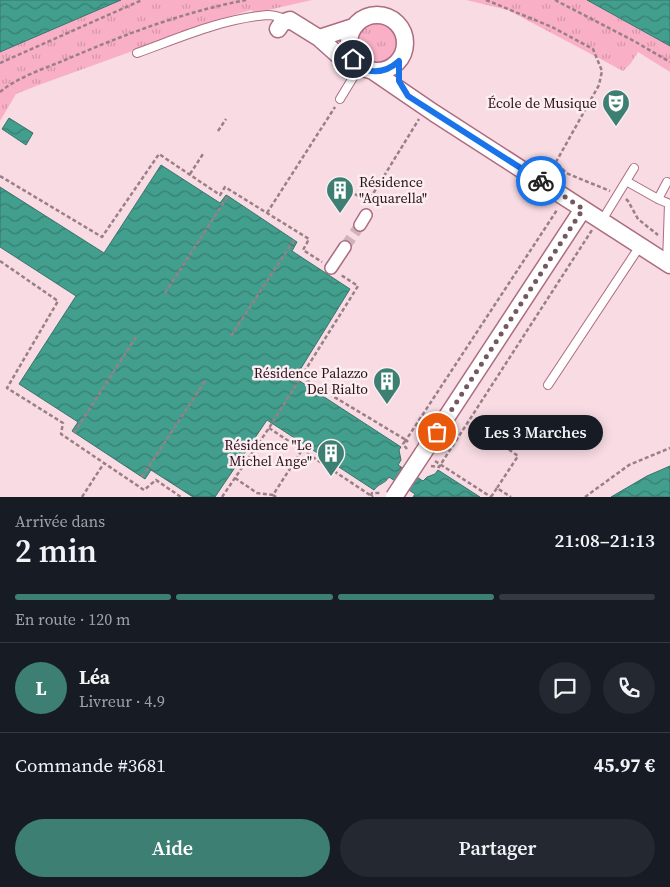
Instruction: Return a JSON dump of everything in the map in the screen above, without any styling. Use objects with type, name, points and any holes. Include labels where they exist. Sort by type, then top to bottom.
[{"type":"street","points":[[319,38],[353,27],[360,20],[377,14],[394,20],[400,27],[406,44],[404,53],[392,68],[383,71],[362,66],[348,43],[353,27]]},
{"type":"street","points":[[284,24],[319,38],[338,54],[362,66],[668,264]]},
{"type":"street","points":[[399,61],[399,81],[408,96]]},
{"type":"street","points":[[394,497],[587,212]]},
{"type":"street","points":[[331,268],[345,247]]},
{"type":"lane","points":[[137,53],[188,34],[246,19],[268,15],[284,24]]},
{"type":"lane","points":[[340,99],[362,66]]},
{"type":"lane","points":[[587,212],[618,194],[634,168]]},
{"type":"lane","points":[[626,181],[670,204],[668,264]]},
{"type":"lane","points":[[658,199],[666,182]]},
{"type":"lane","points":[[548,385],[640,246]]},
{"type":"path","points":[[0,63],[142,0]]},
{"type":"path","points":[[0,92],[26,76],[98,46],[188,13],[246,0]]},
{"type":"path","points":[[486,0],[552,27],[593,49],[602,72],[599,85],[556,162],[566,173],[618,194],[628,201],[638,219],[668,243]]},
{"type":"path","points":[[555,0],[670,62]]},
{"type":"path","points":[[267,213],[340,99]]},
{"type":"path","points":[[355,194],[368,202],[420,117]]},
{"type":"path","points":[[218,131],[226,119]]},
{"type":"path","points":[[0,176],[102,237],[159,154],[220,195],[225,187],[309,239],[303,250],[358,286],[269,428],[222,497]]},
{"type":"path","points":[[190,174],[203,154]]},
{"type":"path","points":[[165,293],[228,196]]},
{"type":"path","points":[[301,377],[407,441],[559,207],[565,211],[587,212],[587,227],[592,230],[440,464],[491,497],[518,456],[493,438]]},
{"type":"path","points":[[231,336],[294,240]]},
{"type":"path","points":[[0,261],[58,301],[7,388],[63,423],[60,434],[144,490],[156,480],[181,497]]},
{"type":"path","points":[[74,433],[136,337]]},
{"type":"path","points":[[142,478],[205,381]]},
{"type":"path","points":[[269,428],[371,497]]},
{"type":"path","points":[[585,497],[629,465],[670,448]]},
{"type":"path","points":[[235,478],[257,493],[274,496],[302,450]]},
{"type":"path","points":[[82,497],[104,463]]},
{"type":"path","points":[[497,488],[511,497]]},
{"type":"green space","points":[[121,0],[312,0],[255,13],[251,10],[221,19],[36,86],[16,94],[0,121],[0,52]]},
{"type":"green space","points":[[466,0],[587,0],[670,46],[670,72],[638,52],[623,71],[508,10]]},
{"type":"green space","points":[[381,22],[388,25],[394,31],[397,42],[396,50],[388,59],[381,62],[373,62],[366,59],[358,50],[357,38],[360,31],[369,23]]},
{"type":"water","points":[[0,0],[121,0],[0,52]]},
{"type":"water","points":[[587,0],[670,0],[670,46]]},
{"type":"water","points":[[9,118],[33,133],[26,145],[2,129]]},
{"type":"water","points":[[161,165],[220,203],[226,195],[228,196],[297,242],[292,251],[350,289],[295,378],[401,447],[399,450],[401,460],[398,465],[423,481],[438,470],[480,497],[413,497],[415,494],[389,477],[374,490],[267,420],[215,497],[193,497],[151,470],[145,479],[72,431],[78,422],[19,384],[76,296],[0,247],[0,187],[104,253]]},
{"type":"water","points":[[670,466],[670,497],[611,497],[647,476]]},
{"type":"tunnel","points":[[345,247],[360,225]]},
{"type":"way so far","points":[[437,432],[583,209],[541,181]]},
{"type":"place","name":"École de Musique","points":[[616,127]]},
{"type":"place","name":"Résidence \"Aquarella\"","points":[[340,214]]},
{"type":"place","name":"Résidence Palazzo Del Rialto","points":[[387,405]]},
{"type":"place","name":"Les 3 Marches","points":[[437,432]]},
{"type":"place","name":"Résidence \"Le Michel Ange\"","points":[[331,477]]},
{"type":"route","points":[[353,59],[366,70],[374,72],[392,68],[399,61],[399,81],[408,96],[541,181]]}]
